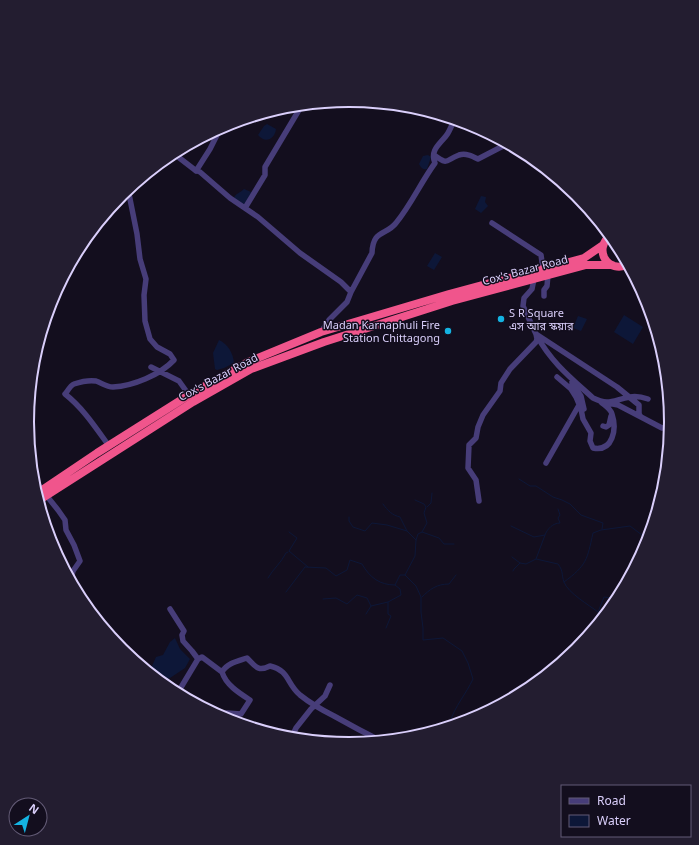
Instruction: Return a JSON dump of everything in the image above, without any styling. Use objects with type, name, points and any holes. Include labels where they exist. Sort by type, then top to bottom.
[{"type":"highway","points":[[606,239],[603,245],[604,257],[612,265]]},
{"type":"highway","name":"Cox's Bazar Road","points":[[42,491],[193,402],[252,369],[324,342],[452,301],[534,279],[546,272],[584,258],[603,245]]},
{"type":"highway","name":"Cox's Bazar Road","points":[[42,491],[189,395],[248,362],[321,332],[449,294],[546,272],[586,265],[624,266]]},
{"type":"street","points":[[245,208],[265,175],[265,167],[298,111]]},
{"type":"street","points":[[321,332],[329,320],[347,302],[372,253],[372,246],[378,235],[391,229],[406,209],[435,163],[433,158],[434,150],[447,135],[452,124]]},
{"type":"street","points":[[196,171],[216,137]]},
{"type":"street","points":[[434,155],[442,161],[447,162],[459,156],[467,155],[478,159],[502,147]]},
{"type":"street","points":[[178,157],[351,292]]},
{"type":"street","points":[[109,446],[76,403],[65,394],[73,384],[96,381],[107,387],[116,387],[139,382],[168,366],[174,360],[170,354],[157,347],[150,339],[145,322],[144,295],[146,279],[140,259],[129,196]]},
{"type":"street","points":[[492,223],[541,255],[546,272],[547,286],[544,290],[544,296]]},
{"type":"street","points":[[534,279],[532,289],[524,298],[522,306],[547,353],[572,379],[593,398],[601,402],[612,412],[615,429],[610,442],[605,447],[599,449],[593,448],[590,441],[591,433],[585,416],[581,396],[572,383],[572,379]]},
{"type":"street","points":[[515,305],[522,306]]},
{"type":"street","points":[[536,334],[630,397],[638,405],[639,414],[641,417]]},
{"type":"street","points":[[479,501],[476,480],[468,468],[469,445],[476,438],[478,427],[483,415],[500,391],[501,383],[510,369],[536,342],[536,334]]},
{"type":"street","points":[[151,367],[179,381],[189,395]]},
{"type":"street","points":[[557,377],[571,389],[579,404],[583,418],[590,430]]},
{"type":"street","points":[[608,403],[630,397],[648,399]]},
{"type":"street","points":[[601,402],[618,406],[662,428],[665,428]]},
{"type":"street","points":[[546,463],[579,404]]},
{"type":"street","points":[[603,426],[606,427],[609,425],[612,412]]},
{"type":"street","points":[[42,493],[65,520],[66,530],[74,544],[80,561],[72,573]]},
{"type":"street","points":[[170,609],[184,631],[182,635],[182,642],[198,659]]},
{"type":"street","points":[[180,689],[198,659],[202,657],[222,672],[224,678],[250,700],[241,714],[227,713]]},
{"type":"street","points":[[222,672],[224,668],[230,664],[247,658],[258,669],[263,670],[270,666],[278,668],[286,675],[291,686],[300,695],[315,705],[374,737]]},
{"type":"street","points":[[294,733],[296,728],[324,696],[330,685]]},
{"type":"water","points":[[267,124],[276,129],[272,138],[267,140],[258,135]]},
{"type":"water","points":[[428,155],[431,157],[427,169],[423,169],[419,164],[423,156]]},
{"type":"water","points":[[244,189],[251,192],[247,202],[243,205],[234,198]]},
{"type":"water","points":[[481,196],[486,197],[485,202],[488,206],[481,213],[475,209]]},
{"type":"water","points":[[435,253],[442,257],[434,270],[427,266]]},
{"type":"water","points":[[624,315],[643,327],[633,344],[614,332]]},
{"type":"water","points":[[578,316],[587,319],[581,331],[573,328]]},
{"type":"water","points":[[219,340],[230,349],[234,363],[217,370],[215,369],[213,353]]},
{"type":"water","points":[[175,638],[180,649],[190,659],[185,668],[167,680],[153,670],[152,666],[156,657],[163,655],[170,642]]},
{"type":"waterway","points":[[519,479],[530,486],[536,486],[553,497],[570,504],[581,515],[603,523],[602,529]]},
{"type":"waterway","points":[[427,507],[431,503],[432,493]]},
{"type":"waterway","points":[[415,500],[424,504],[426,507],[424,513],[427,523],[422,532]]},
{"type":"waterway","points":[[383,504],[390,512],[400,517],[407,531],[416,540]]},
{"type":"waterway","points":[[545,535],[551,527],[560,523],[558,518],[560,515],[558,509]]},
{"type":"waterway","points":[[349,517],[349,521],[353,527],[365,531],[372,523],[387,525],[407,531]]},
{"type":"waterway","points":[[511,526],[534,537],[545,535],[536,559],[558,564],[566,586],[598,612],[604,597],[612,598]]},
{"type":"waterway","points":[[564,582],[577,571],[585,561],[593,533],[601,530],[630,526],[642,535],[643,539]]},
{"type":"waterway","points":[[289,532],[297,538],[289,551],[308,567]]},
{"type":"waterway","points":[[450,721],[473,679],[462,651],[443,638],[423,640],[421,597],[416,586],[405,575],[415,556],[418,534],[422,532],[439,538],[444,544],[454,544]]},
{"type":"waterway","points":[[268,578],[288,552]]},
{"type":"waterway","points":[[512,557],[520,563],[526,564],[536,559]]},
{"type":"waterway","points":[[305,567],[326,568],[336,576],[347,570],[350,560],[362,564],[368,573],[376,580],[385,584],[395,585]]},
{"type":"waterway","points":[[513,571],[520,563]]},
{"type":"waterway","points":[[286,592],[305,567]]},
{"type":"waterway","points":[[366,614],[371,606],[388,602],[401,595],[400,589],[395,585],[400,575],[405,575]]},
{"type":"waterway","points":[[422,597],[434,588],[449,584],[456,575]]},
{"type":"waterway","points":[[323,599],[336,598],[347,604],[357,595],[367,598],[371,606]]},
{"type":"waterway","points":[[386,628],[391,616],[388,614],[388,602]]},
{"type":"place","name":"S R Square এস আর স্কয়ার","points":[[501,319]]},
{"type":"place","name":"Madan Karnaphuli Fire Station Chittagong","points":[[448,331]]}]
